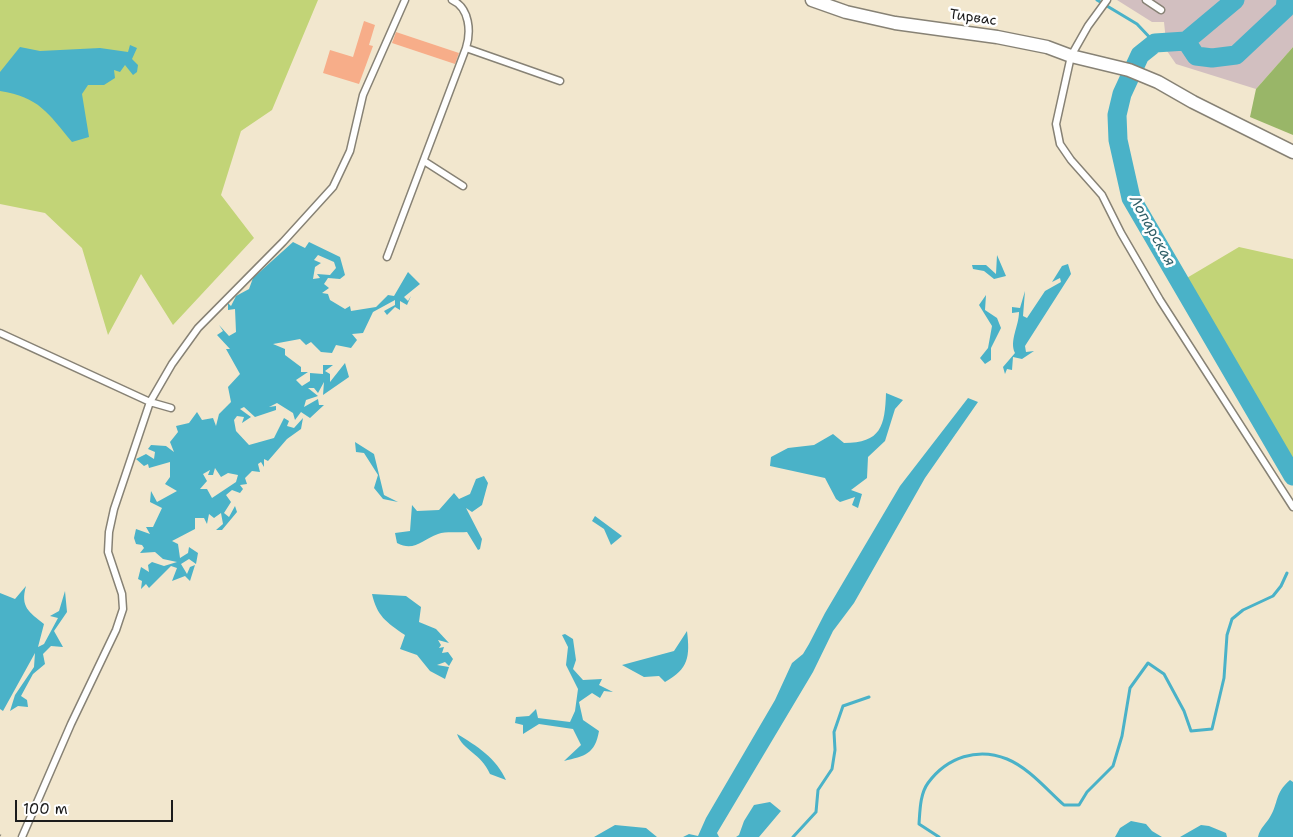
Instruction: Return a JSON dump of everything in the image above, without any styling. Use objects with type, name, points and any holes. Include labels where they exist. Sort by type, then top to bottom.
[{"type":"street","name":"Тирвас","points":[[812,0],[846,12],[895,23],[997,37],[1047,47],[1071,56],[1133,72],[1158,82],[1193,102],[1293,152]]},
{"type":"lane","points":[[22,837],[71,724],[116,630],[122,609],[122,594],[108,552],[109,532],[114,509],[150,402],[172,364],[198,328],[283,242],[332,187],[350,151],[363,95],[405,0]]},
{"type":"lane","points":[[387,256],[469,39],[468,19],[458,2],[452,0]]},
{"type":"lane","points":[[1107,0],[1088,26],[1071,56],[1056,124],[1060,144],[1071,160],[1102,195],[1121,233],[1160,300],[1293,506]]},
{"type":"lane","points":[[1146,0],[1160,10]]},
{"type":"lane","points":[[466,48],[560,81]]},
{"type":"lane","points":[[424,161],[463,186]]},
{"type":"lane","points":[[0,334],[150,402],[171,408]]},
{"type":"shaded area","points":[[1117,0],[1293,0],[1293,47],[1256,89],[1176,64],[1167,51],[1164,22],[1152,22]]},
{"type":"green space","points":[[0,0],[318,0],[272,110],[241,131],[221,195],[254,238],[173,325],[141,274],[108,335],[82,248],[45,213],[0,204]]},
{"type":"green space","points":[[1293,47],[1293,135],[1250,117],[1256,89]]},
{"type":"green space","points":[[1239,247],[1293,259],[1293,476],[1180,282]]},
{"type":"water","points":[[130,45],[137,48],[132,59],[138,65],[137,72],[133,75],[125,65],[120,72],[114,70],[115,78],[104,85],[88,85],[82,94],[89,137],[72,142],[49,115],[34,102],[24,97],[0,91],[0,72],[20,47],[40,51],[100,48],[128,52]]},
{"type":"water","points":[[293,242],[305,248],[309,242],[340,257],[345,275],[340,279],[328,278],[324,284],[329,288],[322,293],[328,294],[330,300],[345,309],[350,306],[351,311],[376,307],[388,295],[394,296],[408,272],[420,284],[404,297],[408,301],[411,296],[407,305],[400,301],[400,310],[395,307],[387,315],[384,311],[395,305],[395,300],[373,312],[363,333],[352,334],[357,340],[351,348],[336,345],[332,353],[321,352],[311,342],[306,345],[300,339],[273,344],[285,349],[285,355],[301,367],[301,372],[308,372],[296,380],[302,386],[310,381],[310,373],[323,374],[323,365],[333,365],[325,371],[330,374],[330,382],[345,363],[349,377],[323,395],[324,382],[318,393],[314,388],[308,388],[318,396],[306,400],[304,407],[318,399],[319,405],[324,405],[310,418],[301,412],[295,420],[293,413],[277,403],[269,407],[276,406],[276,410],[255,417],[244,407],[240,409],[251,417],[242,423],[244,417],[237,416],[234,420],[236,431],[249,445],[274,438],[284,418],[289,421],[287,426],[294,428],[303,418],[301,429],[287,439],[268,461],[264,459],[264,467],[261,462],[258,464],[260,472],[252,471],[245,478],[247,484],[240,485],[243,489],[240,493],[232,490],[226,495],[231,502],[224,513],[229,517],[235,506],[237,512],[222,530],[216,530],[223,524],[221,513],[214,518],[209,514],[207,524],[204,518],[195,518],[195,529],[172,541],[178,544],[180,558],[188,553],[189,547],[198,553],[196,564],[189,559],[181,564],[187,574],[190,567],[195,565],[190,581],[185,576],[172,581],[177,568],[171,566],[149,588],[146,584],[141,589],[142,581],[138,579],[141,567],[149,572],[148,565],[152,562],[164,566],[177,562],[163,559],[155,552],[140,553],[144,548],[142,545],[136,544],[134,538],[136,529],[150,534],[146,527],[153,527],[162,508],[150,502],[151,491],[157,502],[177,491],[165,484],[170,477],[170,462],[149,468],[148,464],[144,466],[136,459],[146,454],[154,459],[155,452],[148,449],[151,445],[166,446],[174,452],[170,442],[178,432],[176,426],[189,423],[197,412],[202,420],[213,418],[216,426],[219,414],[231,402],[228,387],[240,374],[226,349],[230,349],[217,335],[223,331],[219,325],[229,336],[236,332],[235,309],[228,310],[228,303],[231,306],[236,296],[249,289],[253,278]],"holes":[[[318,255],[334,262],[336,268],[330,275],[317,274],[320,278],[313,279],[315,267],[321,263],[314,260]],[[215,468],[221,477],[228,473],[238,475],[236,482],[212,498],[207,489],[200,489],[207,481],[203,474],[210,470],[208,475],[213,475]]]},
{"type":"water","points":[[997,255],[1006,276],[994,279],[984,271],[973,269],[972,265],[986,265],[996,274]]},
{"type":"water","points":[[1068,264],[1071,274],[1025,346],[1026,352],[1034,351],[1022,359],[1013,357],[1012,370],[1007,369],[1005,374],[1003,367],[1015,353],[1013,343],[1019,317],[1019,312],[1012,313],[1012,307],[1020,308],[1025,291],[1023,316],[1027,318],[1045,291],[1061,282],[1060,278],[1052,282],[1062,266]]},
{"type":"water","points":[[986,295],[985,310],[997,318],[1001,328],[991,348],[991,360],[985,364],[980,358],[988,348],[992,326],[979,305]]},
{"type":"water","points":[[886,393],[903,400],[895,409],[885,441],[868,457],[867,478],[851,490],[862,494],[858,508],[852,505],[855,497],[840,502],[836,499],[825,478],[770,466],[771,457],[788,448],[814,445],[833,434],[844,443],[866,440],[873,436],[882,423]]},
{"type":"water","points":[[968,398],[978,402],[925,478],[854,603],[833,631],[813,672],[717,833],[719,837],[683,837],[689,834],[698,836],[706,818],[775,700],[792,663],[803,654],[900,486]]},
{"type":"water","points":[[355,442],[374,454],[384,495],[398,502],[383,499],[374,488],[378,475],[364,453],[356,452]]},
{"type":"water","points":[[484,476],[488,483],[482,505],[472,512],[466,508],[482,539],[480,549],[478,550],[467,532],[441,533],[413,546],[397,543],[395,533],[410,531],[412,505],[417,511],[439,510],[454,493],[459,499],[470,494],[476,479]]},
{"type":"water","points":[[595,516],[622,536],[611,545],[604,529],[592,521]]},
{"type":"water","points":[[26,586],[24,593],[25,604],[30,612],[44,624],[38,647],[44,644],[58,618],[50,616],[59,611],[65,591],[67,612],[54,631],[63,647],[51,646],[43,654],[45,664],[33,674],[21,696],[27,700],[28,707],[18,706],[10,711],[15,695],[34,667],[35,653],[3,711],[0,709],[0,593],[15,599]]},
{"type":"water","points":[[372,594],[406,596],[421,607],[419,622],[436,629],[449,643],[438,640],[441,645],[439,648],[444,647],[442,653],[448,652],[453,659],[449,666],[445,662],[437,665],[449,667],[445,679],[430,671],[417,655],[400,649],[405,635],[383,618],[374,602]]},
{"type":"water","points":[[687,631],[688,655],[686,661],[679,672],[665,682],[659,676],[644,677],[622,665],[674,651]]},
{"type":"water","points":[[565,634],[573,639],[576,660],[573,669],[583,680],[602,679],[599,685],[613,692],[604,691],[600,698],[592,693],[579,702],[583,720],[599,731],[597,739],[595,745],[588,753],[564,761],[581,745],[573,729],[539,724],[523,734],[523,725],[515,723],[516,717],[529,716],[536,709],[538,718],[570,722],[575,711],[578,689],[566,665],[568,647],[562,635]]},
{"type":"water","points":[[457,734],[492,759],[506,780],[490,774],[482,761],[463,744]]},
{"type":"water","points":[[1290,780],[1293,782],[1293,837],[1258,837],[1273,812],[1281,790]]},
{"type":"water","points":[[770,802],[781,811],[759,837],[736,837],[739,835],[744,821],[754,805]]},
{"type":"water","points":[[1131,821],[1146,824],[1152,831],[1162,837],[1115,837],[1120,828]]},
{"type":"water","points":[[615,825],[646,828],[657,837],[594,837]]},
{"type":"water","points":[[1201,825],[1226,833],[1227,837],[1180,837]]},
{"type":"building","points":[[364,21],[375,25],[369,45],[373,46],[359,84],[323,73],[330,50],[353,57]]},
{"type":"building","points":[[396,32],[459,53],[455,64],[392,43]]},
{"type":"waterway","points":[[1097,0],[1137,24],[1155,43]]},
{"type":"waterway","points":[[1186,41],[1235,0]]},
{"type":"waterway","name":"Лопарская","points":[[1286,0],[1285,9],[1236,55],[1212,58],[1196,56],[1186,41],[1155,43],[1140,55],[1122,94],[1117,115],[1118,140],[1131,198],[1293,476]]},
{"type":"waterway","points":[[939,837],[919,824],[923,792],[928,783],[944,767],[954,761],[974,754],[985,754],[1007,759],[1023,768],[1064,805],[1079,805],[1087,792],[1113,766],[1122,736],[1130,688],[1148,663],[1164,674],[1184,711],[1191,731],[1212,729],[1224,678],[1227,635],[1232,619],[1243,610],[1273,596],[1281,586],[1287,573]]},
{"type":"waterway","points":[[793,837],[816,812],[818,790],[832,769],[835,750],[834,732],[843,706],[869,697]]}]
